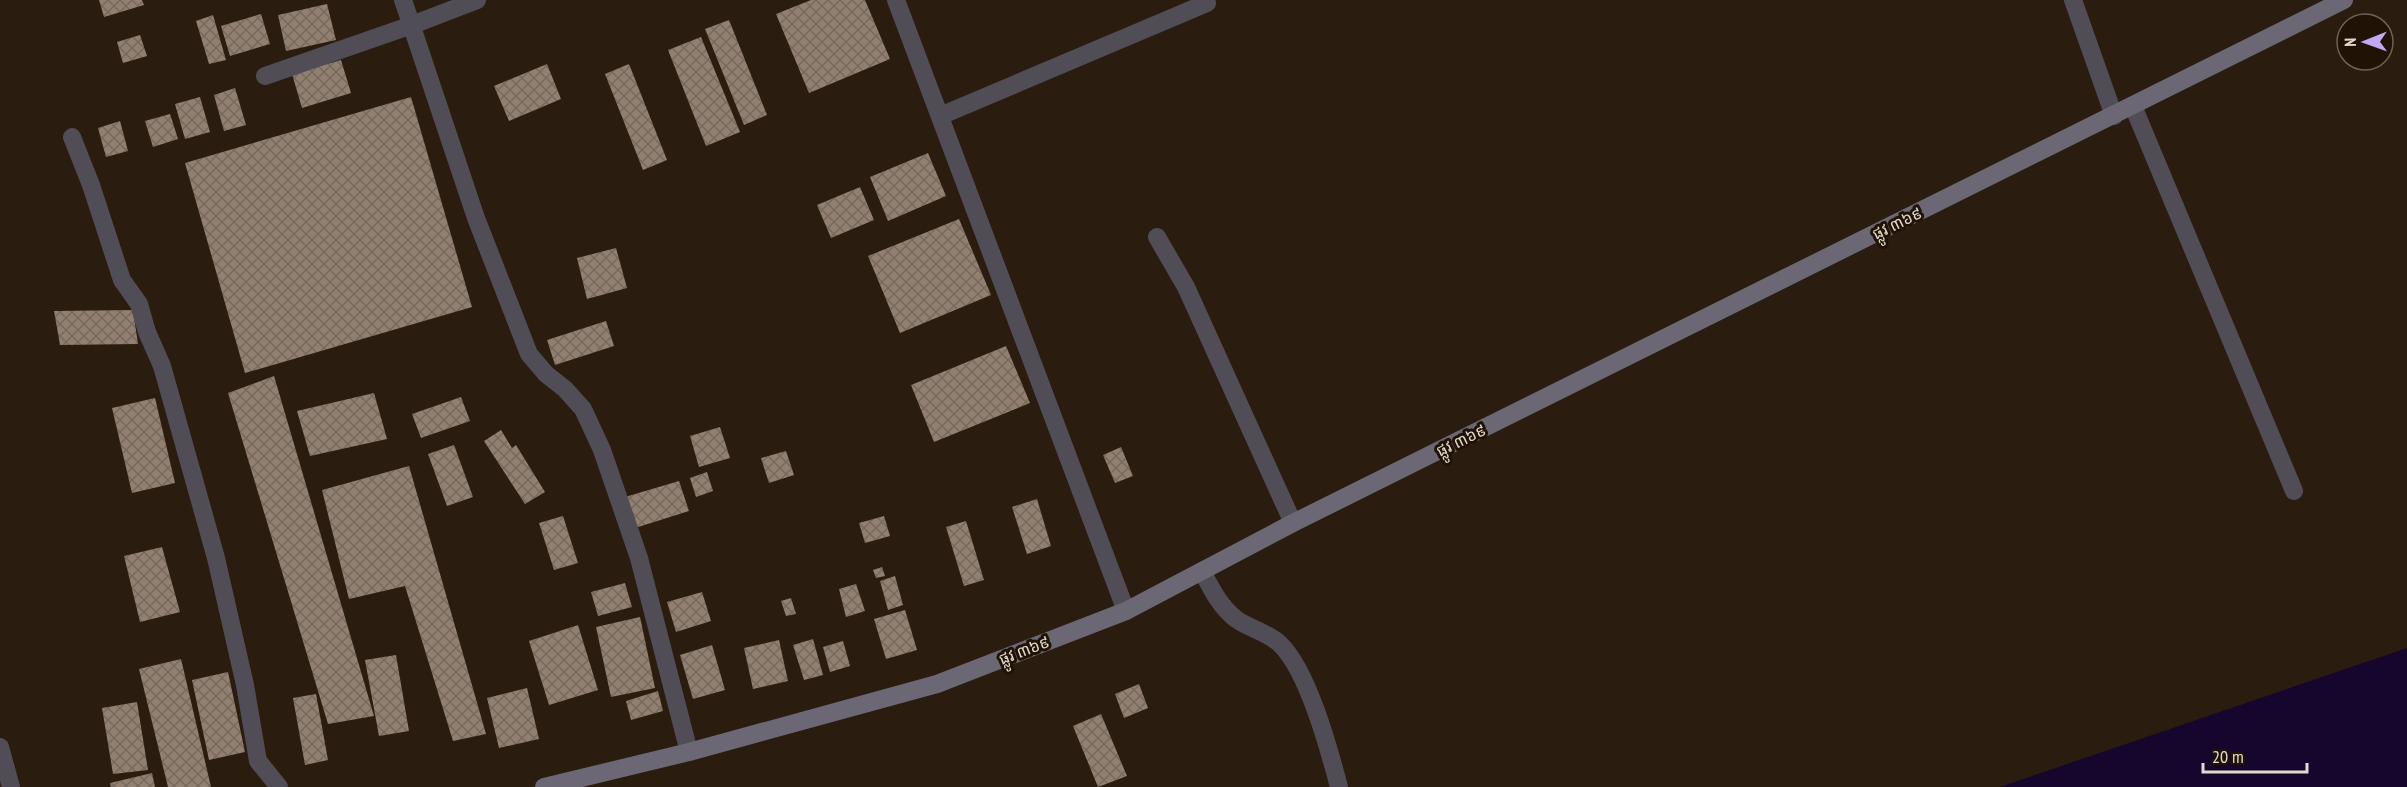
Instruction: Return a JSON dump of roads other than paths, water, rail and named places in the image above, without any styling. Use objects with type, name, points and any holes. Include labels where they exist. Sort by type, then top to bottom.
[{"type":"main road","name":"ផ្លូវ ៣៦៩","points":[[544,787],[689,752],[937,684],[1126,610],[1293,523],[2344,0]]},
{"type":"street","points":[[403,0],[476,218],[529,354],[546,374],[565,389],[583,409],[602,450],[639,558],[689,752]]},
{"type":"street","points":[[265,76],[477,0]]},
{"type":"street","points":[[896,0],[1126,610]]},
{"type":"street","points":[[2073,0],[2114,116]]},
{"type":"street","points":[[940,116],[1207,3]]},
{"type":"street","points":[[2133,106],[2294,491]]},
{"type":"street","points":[[72,137],[91,185],[122,280],[139,304],[147,332],[162,366],[216,558],[245,685],[258,761],[279,787]]},
{"type":"street","points":[[1157,237],[1186,287],[1293,523]]},
{"type":"street","points":[[1202,571],[1215,596],[1236,619],[1263,632],[1280,645],[1297,667],[1317,717],[1340,787]]},
{"type":"street","points":[[0,747],[11,787]]}]
